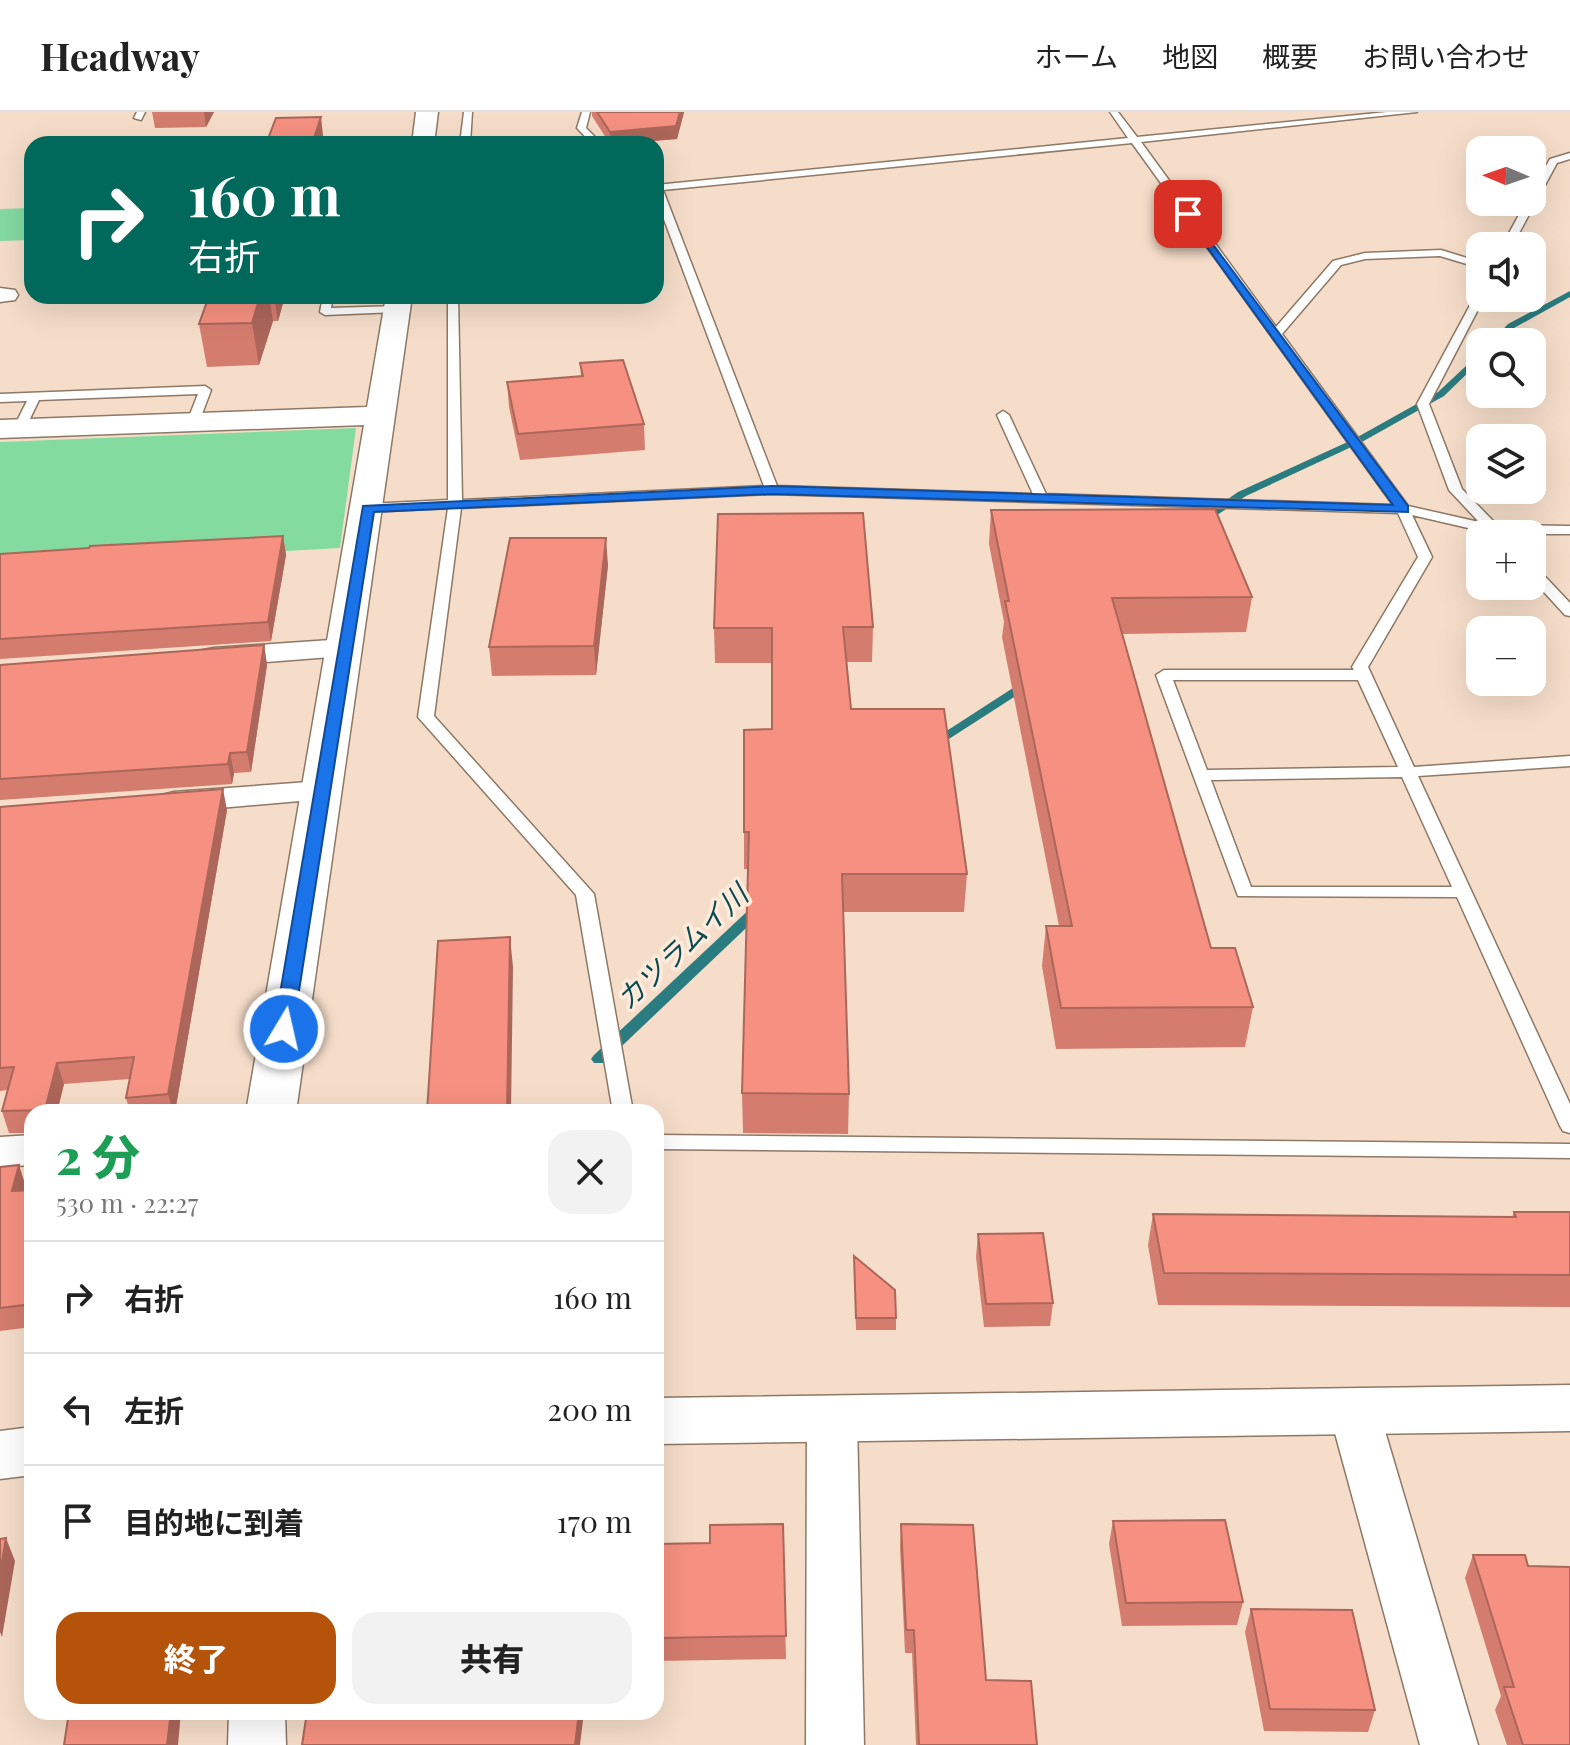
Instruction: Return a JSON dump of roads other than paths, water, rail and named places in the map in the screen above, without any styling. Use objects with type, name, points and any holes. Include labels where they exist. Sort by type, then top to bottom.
[{"type":"street","points":[[424,136],[427,112]]},
{"type":"street","points":[[272,1104],[398,304]]},
{"type":"street","points":[[10,429],[381,415]]},
{"type":"street","points":[[188,659],[345,648]]},
{"type":"street","points":[[138,804],[322,791]]},
{"type":"street","points":[[0,1152],[24,1150]]},
{"type":"street","points":[[664,1421],[1570,1408]]},
{"type":"street","points":[[1354,1411],[1449,1745]]},
{"type":"street","points":[[832,1419],[835,1745]]},
{"type":"street","points":[[0,1455],[24,1452]]},
{"type":"street","points":[[257,1720],[257,1745]]},
{"type":"lane","points":[[466,136],[468,112]]},
{"type":"lane","points":[[586,112],[581,128],[589,136]]},
{"type":"lane","points":[[1114,112],[1403,509],[1425,557],[1360,667],[1570,1126]]},
{"type":"lane","points":[[664,187],[1413,112]]},
{"type":"lane","points":[[1546,174],[1553,161],[1570,156]]},
{"type":"lane","points":[[664,206],[772,490]]},
{"type":"lane","points":[[1276,334],[1337,263],[1365,256],[1441,253],[1466,261]]},
{"type":"lane","points":[[326,304],[325,312],[390,304]]},
{"type":"lane","points":[[453,304],[455,504],[426,717],[585,894],[622,1104]]},
{"type":"lane","points":[[1472,312],[1423,404],[1456,490],[1485,520]]},
{"type":"lane","points":[[0,398],[205,390],[193,422]]},
{"type":"lane","points":[[10,429],[35,396]]},
{"type":"lane","points":[[1003,415],[1041,498]]},
{"type":"lane","points":[[368,508],[772,490],[1403,509],[1466,524]]},
{"type":"lane","points":[[1546,530],[1570,530]]},
{"type":"lane","points":[[1546,586],[1570,612]]},
{"type":"lane","points":[[1364,675],[1164,675],[1244,892],[1463,892]]},
{"type":"lane","points":[[1201,775],[1408,772],[1570,761]]},
{"type":"lane","points":[[664,1142],[1570,1151]]},
{"type":"waterway","name":"カツラムイ川","points":[[1509,328],[1570,294]]},
{"type":"waterway","name":"カツラムイ川","points":[[1201,521],[1242,494],[1357,441],[1441,394],[1466,370]]},
{"type":"waterway","name":"カツラムイ川","points":[[934,743],[1027,683]]},
{"type":"waterway","name":"カツラムイ川","points":[[599,1059],[759,908]]}]
